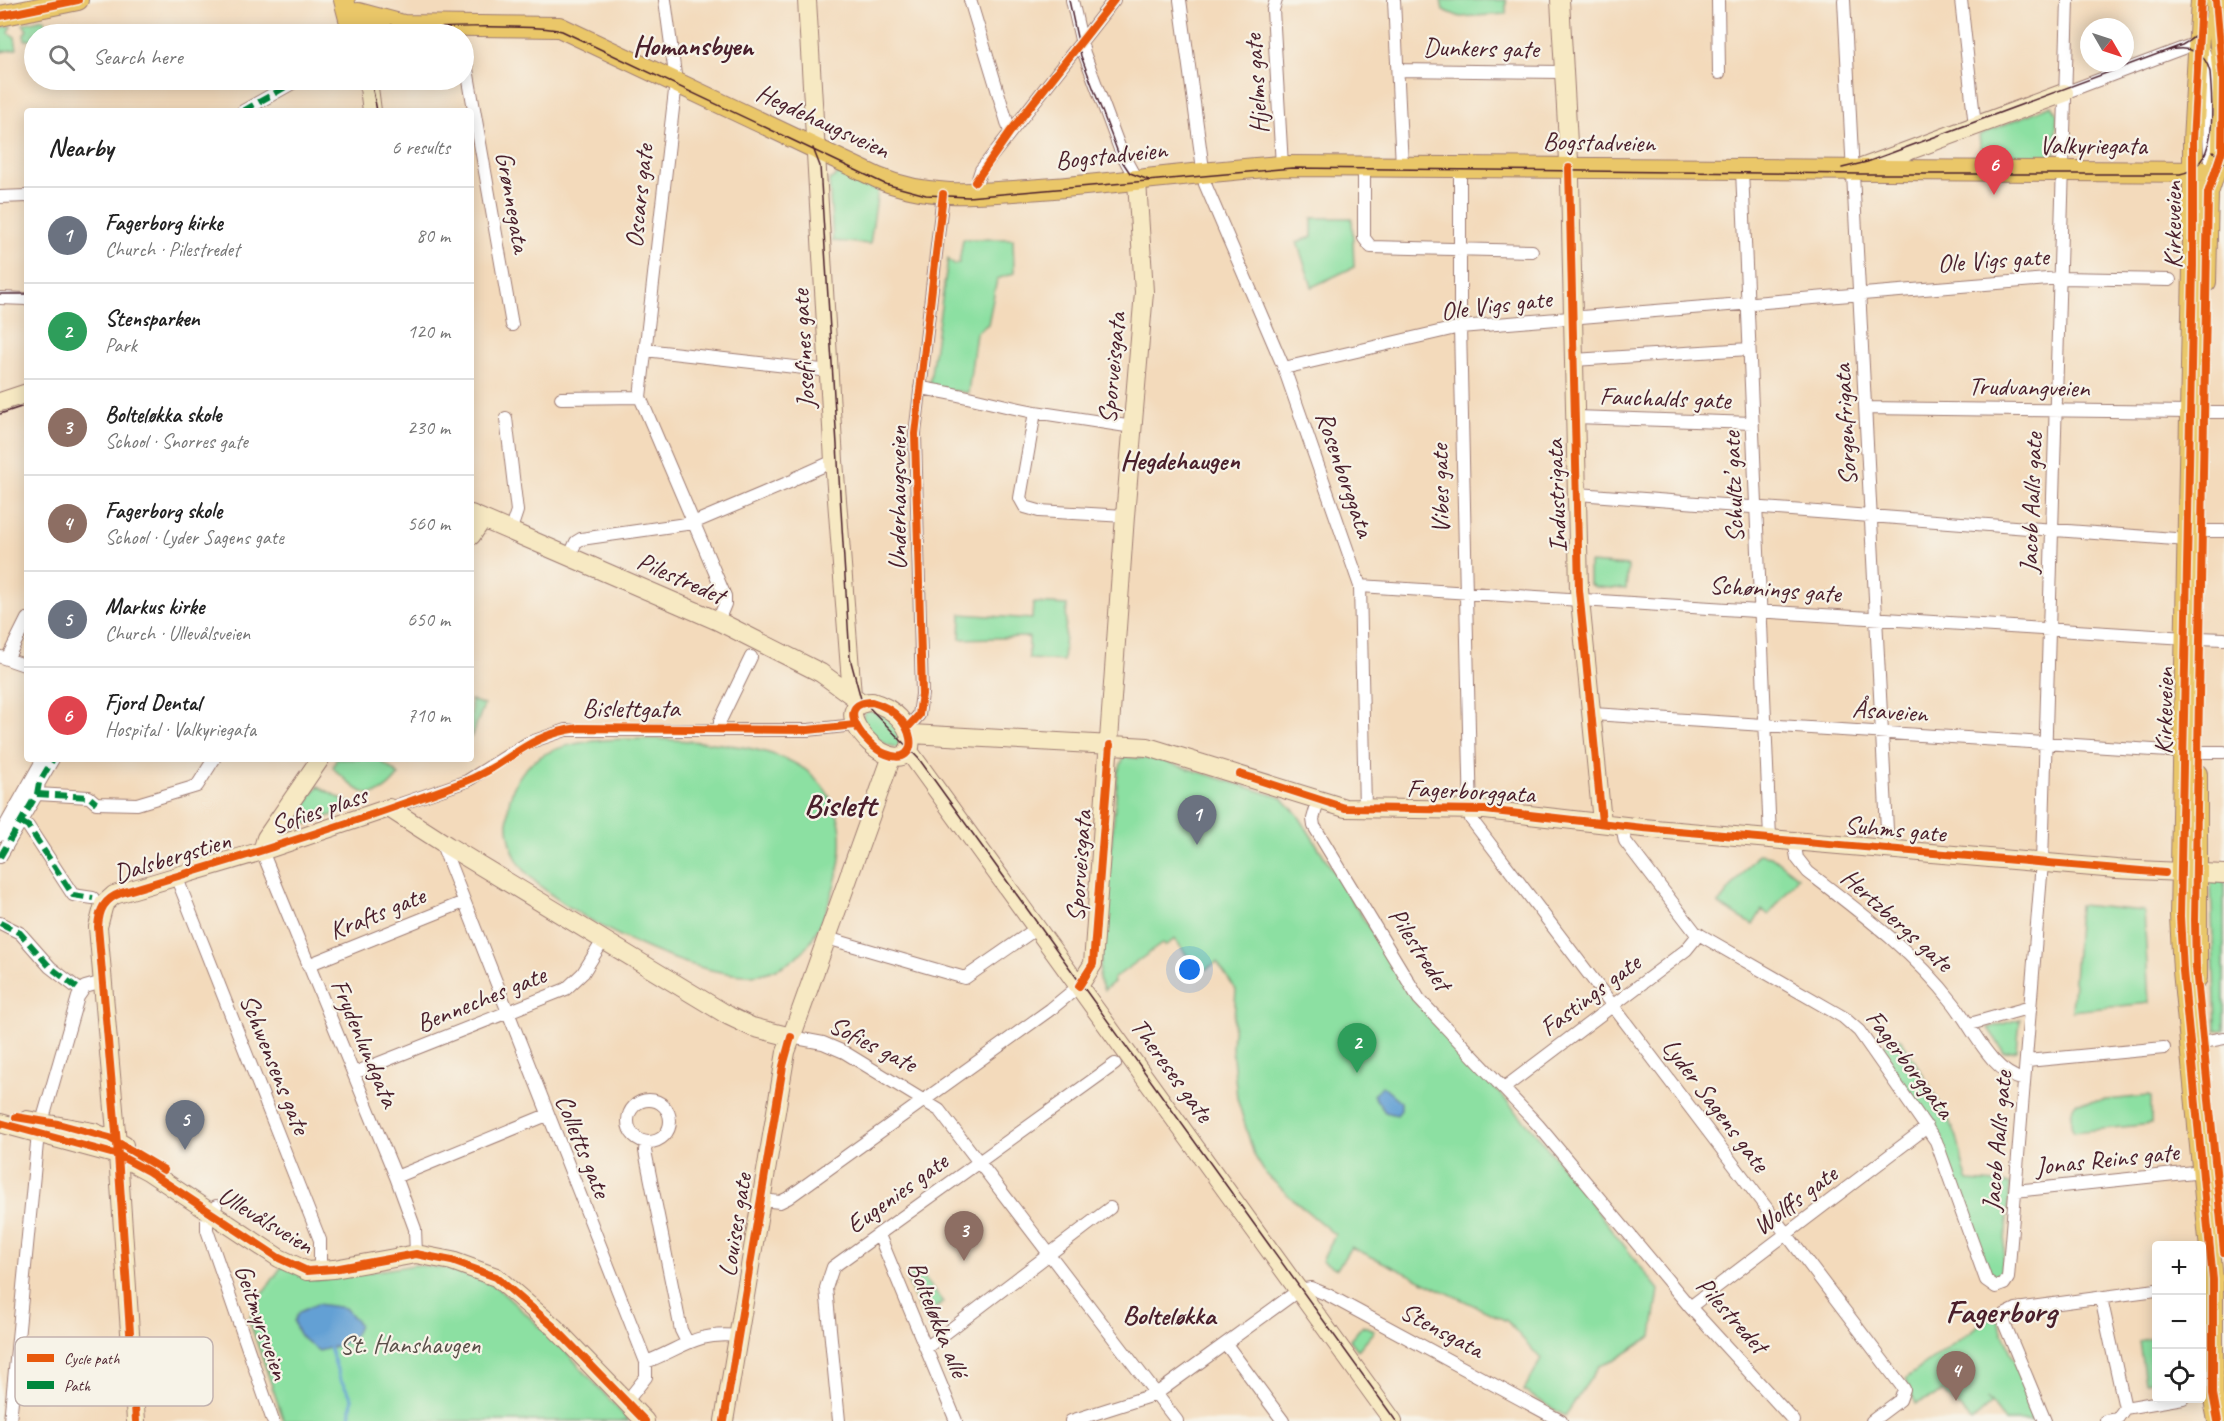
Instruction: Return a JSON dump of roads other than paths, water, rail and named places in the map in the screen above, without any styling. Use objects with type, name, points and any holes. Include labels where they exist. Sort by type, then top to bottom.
[{"type":"main road","points":[[0,16],[78,0]]},
{"type":"main road","name":"Kirkeveien","points":[[2201,0],[2195,68],[2210,172],[2197,412],[2189,874],[2183,971],[2203,1172],[2207,1282],[2207,1395],[2218,1421]]},
{"type":"main road","points":[[2216,0],[2222,29]]},
{"type":"main road","name":"Hegdehaugsveien","points":[[355,15],[398,24]]},
{"type":"main road","name":"Hegdehaugsveien","points":[[474,29],[534,25],[559,27],[897,186],[946,194]]},
{"type":"main road","name":"Bogstadveien","points":[[2199,42],[2222,29]]},
{"type":"main road","name":"Kirkeveien","points":[[2210,172],[2222,151],[2224,79],[2222,29]]},
{"type":"main road","name":"Bogstadveien","points":[[946,194],[973,194],[1137,181],[1282,166],[1854,171]]},
{"type":"main road","name":"Valkyriegata","points":[[1854,171],[2210,172]]},
{"type":"main road","name":"Kirkeveien","points":[[2189,874],[2224,1252]]},
{"type":"street","name":"Oscars gate","points":[[665,0],[676,82],[640,397],[725,596],[725,604],[718,621]]},
{"type":"street","name":"Josefines gate","points":[[807,0],[834,461],[857,699]]},
{"type":"street","points":[[970,0],[1010,132]]},
{"type":"street","points":[[1072,0],[1081,42],[1114,136],[1128,168],[1137,181]]},
{"type":"street","points":[[973,194],[979,175],[1010,132],[1114,0]]},
{"type":"street","name":"Rosenborggata","points":[[1180,0],[1203,173],[1284,368],[1360,586],[1365,808]]},
{"type":"street","name":"Hjelms gate","points":[[1276,0],[1273,10],[1282,166]]},
{"type":"street","points":[[1394,0],[1402,166]]},
{"type":"street","name":"Industrigata","points":[[1560,0],[1569,168],[1580,599],[1602,822]]},
{"type":"street","points":[[1718,0],[1719,74]]},
{"type":"street","name":"Sorgenfrigata","points":[[1844,0],[1888,849]]},
{"type":"street","points":[[1960,0],[1975,126]]},
{"type":"street","name":"Jacob Aalls gate","points":[[2008,1278],[2042,863],[2068,0]]},
{"type":"street","name":"Bogstadveien","points":[[1854,171],[2199,42]]},
{"type":"street","name":"Dunkers gate","points":[[1398,70],[1563,72]]},
{"type":"street","points":[[248,108],[280,90]]},
{"type":"street","points":[[369,90],[372,108]]},
{"type":"street","name":"Grønnegata","points":[[471,90],[474,108]]},
{"type":"street","name":"Grønnegata","points":[[474,109],[512,325]]},
{"type":"street","points":[[1364,166],[1364,238],[1376,249],[1532,251]]},
{"type":"street","name":"Vibes gate","points":[[1460,167],[1459,251],[1468,809]]},
{"type":"street","name":"Schultz’ gate","points":[[1742,170],[1770,838]]},
{"type":"street","name":"Sporveisgata","points":[[1079,986],[1093,964],[1125,516],[1144,292],[1137,181]]},
{"type":"street","name":"Underhaugsveien","points":[[905,742],[919,715],[922,694],[915,434],[938,232],[946,194]]},
{"type":"street","points":[[0,197],[24,196]]},
{"type":"street","name":"Ole Vigs gate","points":[[1284,368],[1460,327],[2060,278],[2170,280]]},
{"type":"street","points":[[0,297],[24,298]]},
{"type":"street","points":[[1574,360],[1749,349]]},
{"type":"street","points":[[645,350],[830,371]]},
{"type":"street","name":"Underhaugsveien","points":[[920,388],[963,394],[985,403],[1133,427]]},
{"type":"street","points":[[0,402],[24,394]]},
{"type":"street","points":[[561,398],[640,397]]},
{"type":"street","name":"Trudvangveien","points":[[1866,408],[2224,412]]},
{"type":"street","points":[[1035,412],[1021,503],[1025,507],[1039,511],[1125,516]]},
{"type":"street","name":"Fauchalds gate","points":[[1575,417],[1752,423]]},
{"type":"street","points":[[506,418],[517,511],[510,532]]},
{"type":"street","points":[[569,557],[581,539],[693,523],[834,461]]},
{"type":"street","points":[[1578,494],[2052,529],[2195,535],[2224,531]]},
{"type":"street","name":"Pilestredet","points":[[476,517],[718,621],[821,673],[857,699]]},
{"type":"street","name":"Schønings gate","points":[[1360,586],[2224,639]]},
{"type":"street","points":[[24,624],[3,658],[24,665]]},
{"type":"street","points":[[720,729],[720,721],[751,657]]},
{"type":"street","points":[[905,742],[895,713],[881,704],[857,699],[855,725],[874,747],[905,742],[1110,745],[1168,752],[1319,798]]},
{"type":"street","name":"Åsaveien","points":[[1593,714],[2045,744],[2224,752]]},
{"type":"street","name":"Bislettgata","points":[[389,808],[467,781],[528,743],[554,732],[579,728],[808,730],[855,725]]},
{"type":"street","name":"Thereses gate","points":[[905,742],[1392,1421]]},
{"type":"street","name":"Louises gate","points":[[724,1421],[783,1066],[791,1037],[827,938],[905,742]]},
{"type":"street","points":[[0,835],[41,762]]},
{"type":"street","points":[[0,857],[51,762]]},
{"type":"street","points":[[38,788],[89,797],[96,803],[137,804],[192,788],[202,780],[212,762]]},
{"type":"street","name":"Dalsbergstien","points":[[103,982],[98,927],[104,904],[121,893],[262,851],[266,838],[318,762]]},
{"type":"street","name":"Pilestredet","points":[[1319,798],[1313,819],[1314,826],[1412,990],[1538,1125],[1690,1307],[1794,1421]]},
{"type":"street","name":"Fagerborggata","points":[[1319,798],[1345,808],[1468,809],[1622,825],[1625,841],[1699,934],[1851,1023],[1936,1141],[1986,1281],[1996,1287],[2004,1284],[2008,1278]]},
{"type":"street","name":"Sofies plass","points":[[262,851],[389,808],[441,842]]},
{"type":"street","name":"Lyder Sagens gate","points":[[1468,809],[1475,828],[1904,1389],[1900,1400],[1872,1421]]},
{"type":"street","points":[[21,822],[28,826],[73,895],[93,898]]},
{"type":"street","name":"Suhms gate","points":[[1622,825],[2042,863],[2189,874],[2224,874]]},
{"type":"street","name":"Hertzbergs gate","points":[[1794,841],[1797,858],[1808,872],[1900,946],[1934,980],[1970,1024],[2003,1072],[2024,1080]]},
{"type":"street","points":[[441,842],[464,902]]},
{"type":"street","name":"Sofies gate","points":[[441,842],[737,1020],[791,1037],[834,1047],[939,1110],[1177,1421]]},
{"type":"street","name":"Frydenlundgata","points":[[262,851],[416,1229],[416,1254]]},
{"type":"street","name":"Schwensens gate","points":[[176,876],[320,1240],[320,1270]]},
{"type":"street","name":"Krafts gate","points":[[308,965],[464,902]]},
{"type":"street","name":"Colletts gate","points":[[464,902],[646,1362]]},
{"type":"street","points":[[0,922],[20,933],[50,967],[81,991]]},
{"type":"street","points":[[827,938],[965,978],[1038,928]]},
{"type":"street","name":"Fastings gate","points":[[1504,1088],[1690,947],[1699,934]]},
{"type":"street","name":"Benneches gate","points":[[354,1073],[508,1015],[567,989],[583,973],[604,939]]},
{"type":"street","points":[[19,1337],[40,1127],[81,991],[90,984],[103,982],[118,1148],[130,1337]]},
{"type":"street","points":[[761,1200],[780,1202],[788,1198],[1051,1009],[1079,986]]},
{"type":"street","points":[[1970,1024],[2031,1007]]},
{"type":"street","points":[[2203,1042],[2224,1038]]},
{"type":"street","points":[[2026,1060],[2164,1048]]},
{"type":"street","name":"Eugenies gate","points":[[839,1421],[826,1282],[836,1264],[1114,1064]]},
{"type":"street","name":"Ullevålsveien","points":[[0,1114],[40,1127]]},
{"type":"street","points":[[396,1177],[547,1115]]},
{"type":"street","name":"Ullevålsveien","points":[[0,1123],[93,1132],[214,1209],[320,1270],[416,1254],[452,1261],[486,1272],[504,1282],[554,1327],[645,1421]]},
{"type":"street","name":"Wolffs gate","points":[[1690,1307],[1927,1127]]},
{"type":"street","points":[[646,1142],[645,1151],[681,1330],[687,1342]]},
{"type":"street","name":"Jonas Reins gate","points":[[2015,1191],[2203,1172]]},
{"type":"street","points":[[926,1348],[1110,1208]]},
{"type":"street","name":"Geitmyrsveien","points":[[214,1209],[206,1224],[207,1230],[273,1421]]},
{"type":"street","name":"Bolteløkka allé","points":[[879,1235],[956,1421]]},
{"type":"street","name":"Stensgata","points":[[1299,1290],[1311,1288],[1329,1295],[1561,1421]]},
{"type":"street","points":[[1071,1421],[1156,1394],[1299,1290]]},
{"type":"street","points":[[2045,1421],[2005,1325],[2004,1315],[2016,1309],[2152,1291]]},
{"type":"street","points":[[2101,1298],[2125,1408]]},
{"type":"street","points":[[627,1401],[646,1377],[646,1362],[673,1352],[687,1342],[714,1334],[739,1336]]},
{"type":"street","points":[[1226,1344],[1283,1421]]},
{"type":"street","points":[[10,1421],[15,1372]]},
{"type":"street","points":[[2106,1421],[2117,1419],[2125,1408],[2154,1403]]},
{"type":"street","points":[[135,1406],[136,1421]]},
{"type":"water","points":[[1382,1086],[1401,1102],[1401,1110],[1397,1115],[1385,1112],[1373,1095]]},
{"type":"water","points":[[317,1304],[345,1308],[359,1324],[354,1336],[344,1343],[319,1351],[306,1342],[297,1331],[294,1321],[299,1312]]},
{"type":"waterway","points":[[330,1348],[340,1379],[352,1398],[350,1421]]},
{"type":"tram line","points":[[1069,0],[1081,56],[1120,158],[1130,173],[1149,180]]},
{"type":"tram line","points":[[1842,168],[1867,162],[2182,45],[2194,37],[2201,27],[2204,21],[2205,0]]},
{"type":"tram line","points":[[474,27],[562,31],[885,184],[926,195],[968,197],[1292,168],[1861,174],[2180,174],[2193,169],[2202,159],[2208,147],[2212,116],[2210,72],[2204,59],[2194,51],[2188,49],[2167,51]]},
{"type":"tram line","points":[[373,90],[376,108]]},
{"type":"tram line","points":[[813,148],[820,166],[850,658],[861,699],[919,759],[1396,1421]]},
{"type":"tram line","points":[[2213,151],[2224,163]]},
{"type":"tram line","points":[[0,294],[24,294]]},
{"type":"tram line","points":[[0,414],[24,406]]},
{"type":"place","name":"Fjord Dental","points":[[1994,195]]},
{"type":"place","name":"Fagerborg kirke","points":[[1197,845]]},
{"type":"place","name":"Stensparken","points":[[1357,1073]]},
{"type":"place","name":"Markus kirke","points":[[185,1150]]},
{"type":"place","name":"Bolteløkka skole","points":[[964,1261]]},
{"type":"place","name":"Fagerborg skole","points":[[1956,1401]]},
{"type":"district","name":"Homansbyen","points":[[693,45]]},
{"type":"district","name":"Hegdehaugen","points":[[1180,460]]},
{"type":"district","name":"Bislett","points":[[840,805]]},
{"type":"district","name":"Fagerborg","points":[[2001,1311]]},
{"type":"district","name":"Bolteløkka","points":[[1169,1315]]},
{"type":"park label","name":"St. Hanshaugen","points":[[410,1344]]}]
